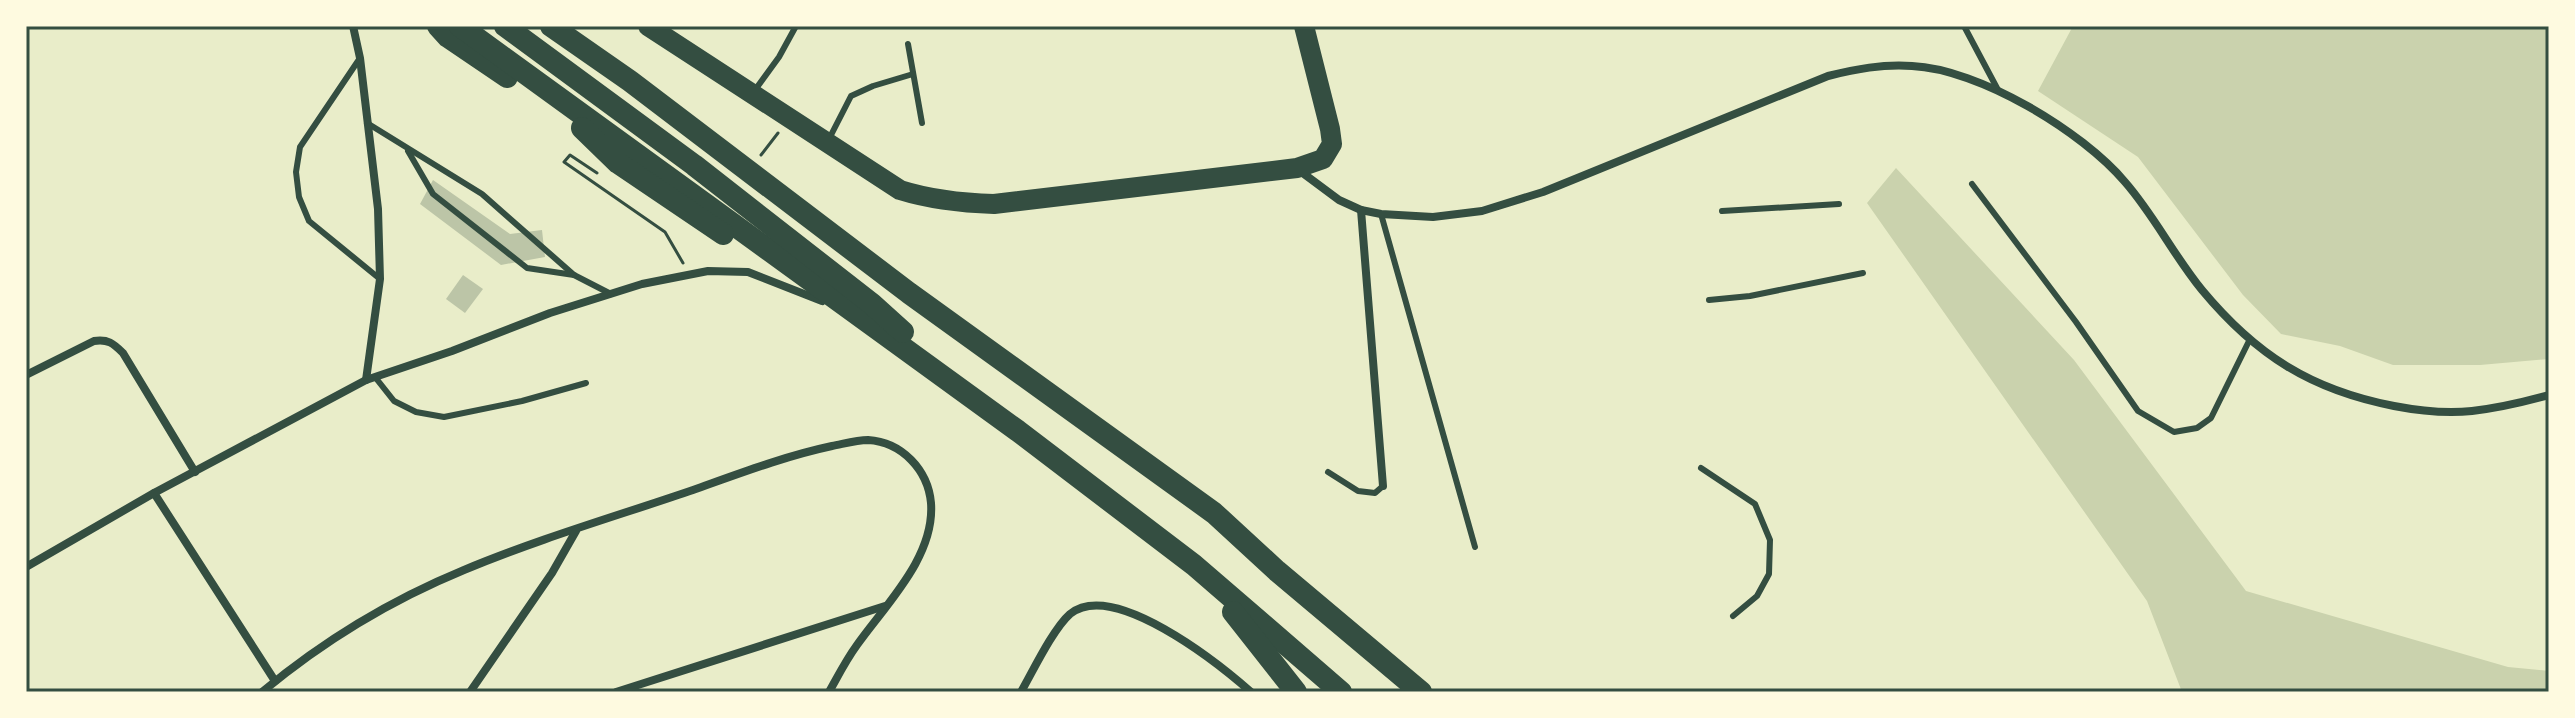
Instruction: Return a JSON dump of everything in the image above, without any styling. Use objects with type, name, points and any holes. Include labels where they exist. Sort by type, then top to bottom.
[{"type":"highway","points":[[438,26],[448,37],[587,131],[618,163],[822,301],[882,332]]},
{"type":"highway","points":[[460,26],[1018,431],[1194,565],[1341,692]]},
{"type":"highway","points":[[505,26],[694,165],[860,295],[1018,431]]},
{"type":"highway","points":[[551,26],[630,81],[909,293],[1214,513],[1277,571],[1421,692]]},
{"type":"highway","points":[[1194,565],[1296,692]]},
{"type":"main road","points":[[648,26],[900,190],[926,199],[994,204],[1297,168],[1323,159],[1332,144],[1304,26]]},
{"type":"street","points":[[353,26],[360,58],[378,209],[380,279],[371,379]]},
{"type":"street","points":[[1297,168],[1339,200],[1361,210],[1433,217],[1482,211],[1543,192],[1828,76],[1867,66],[1913,65],[1943,71],[1998,90],[2057,123],[2097,153],[2126,182],[2200,288],[2249,341],[2290,369],[2323,386],[2363,400],[2428,412],[2470,411],[2549,395]]},
{"type":"street","points":[[1361,210],[1383,486]]},
{"type":"street","points":[[26,567],[154,493],[371,379],[550,313],[642,284],[708,271],[748,272],[822,301]]},
{"type":"street","points":[[26,375],[94,341],[113,343],[123,353],[195,472]]},
{"type":"street","points":[[262,692],[334,637],[401,599],[464,570],[816,450],[869,440],[903,453],[921,468],[931,504],[930,524],[921,552],[854,648],[829,692]]},
{"type":"street","points":[[154,493],[275,681]]},
{"type":"street","points":[[470,692],[552,573],[577,530]]},
{"type":"street","points":[[1021,692],[1068,615],[1089,604],[1107,604],[1177,637],[1251,692]]},
{"type":"street","points":[[616,692],[886,606]]},
{"type":"lane","points":[[752,93],[779,57],[796,26]]},
{"type":"lane","points":[[1964,26],[1998,90]]},
{"type":"lane","points":[[908,44],[922,123]]},
{"type":"lane","points":[[360,58],[300,147],[296,172],[299,197],[309,221],[380,279]]},
{"type":"lane","points":[[827,142],[851,96],[913,74]]},
{"type":"lane","points":[[367,123],[482,194],[574,275],[611,294]]},
{"type":"lane","points":[[406,147],[433,194],[527,268],[574,275]]},
{"type":"lane","points":[[1972,184],[2076,322],[2138,411],[2174,432],[2197,428],[2211,418],[2249,341]]},
{"type":"lane","points":[[1722,211],[1839,204]]},
{"type":"lane","points":[[1381,214],[1475,547]]},
{"type":"lane","points":[[1709,300],[1750,296],[1863,273]]},
{"type":"lane","points":[[371,379],[394,401],[416,412],[444,417],[522,401],[586,383]]},
{"type":"lane","points":[[1701,468],[1755,504],[1770,540],[1769,574],[1757,596],[1733,616]]},
{"type":"lane","points":[[1328,472],[1358,491],[1375,493],[1383,486]]},
{"type":"path","points":[[564,162],[665,232],[689,274]]},
{"type":"green space","points":[[2073,26],[2549,26],[2549,359],[2480,365],[2393,365],[2340,346],[2281,334],[2243,295],[2138,157],[2038,91]]},
{"type":"green space","points":[[1896,168],[2074,360],[2246,591],[2508,667],[2549,671],[2549,692],[2182,692],[2147,601],[1867,203]]},
{"type":"building","points":[[433,180],[510,234],[542,230],[545,257],[501,265],[420,204]]},
{"type":"building","points":[[463,275],[483,289],[465,313],[446,299]]}]
